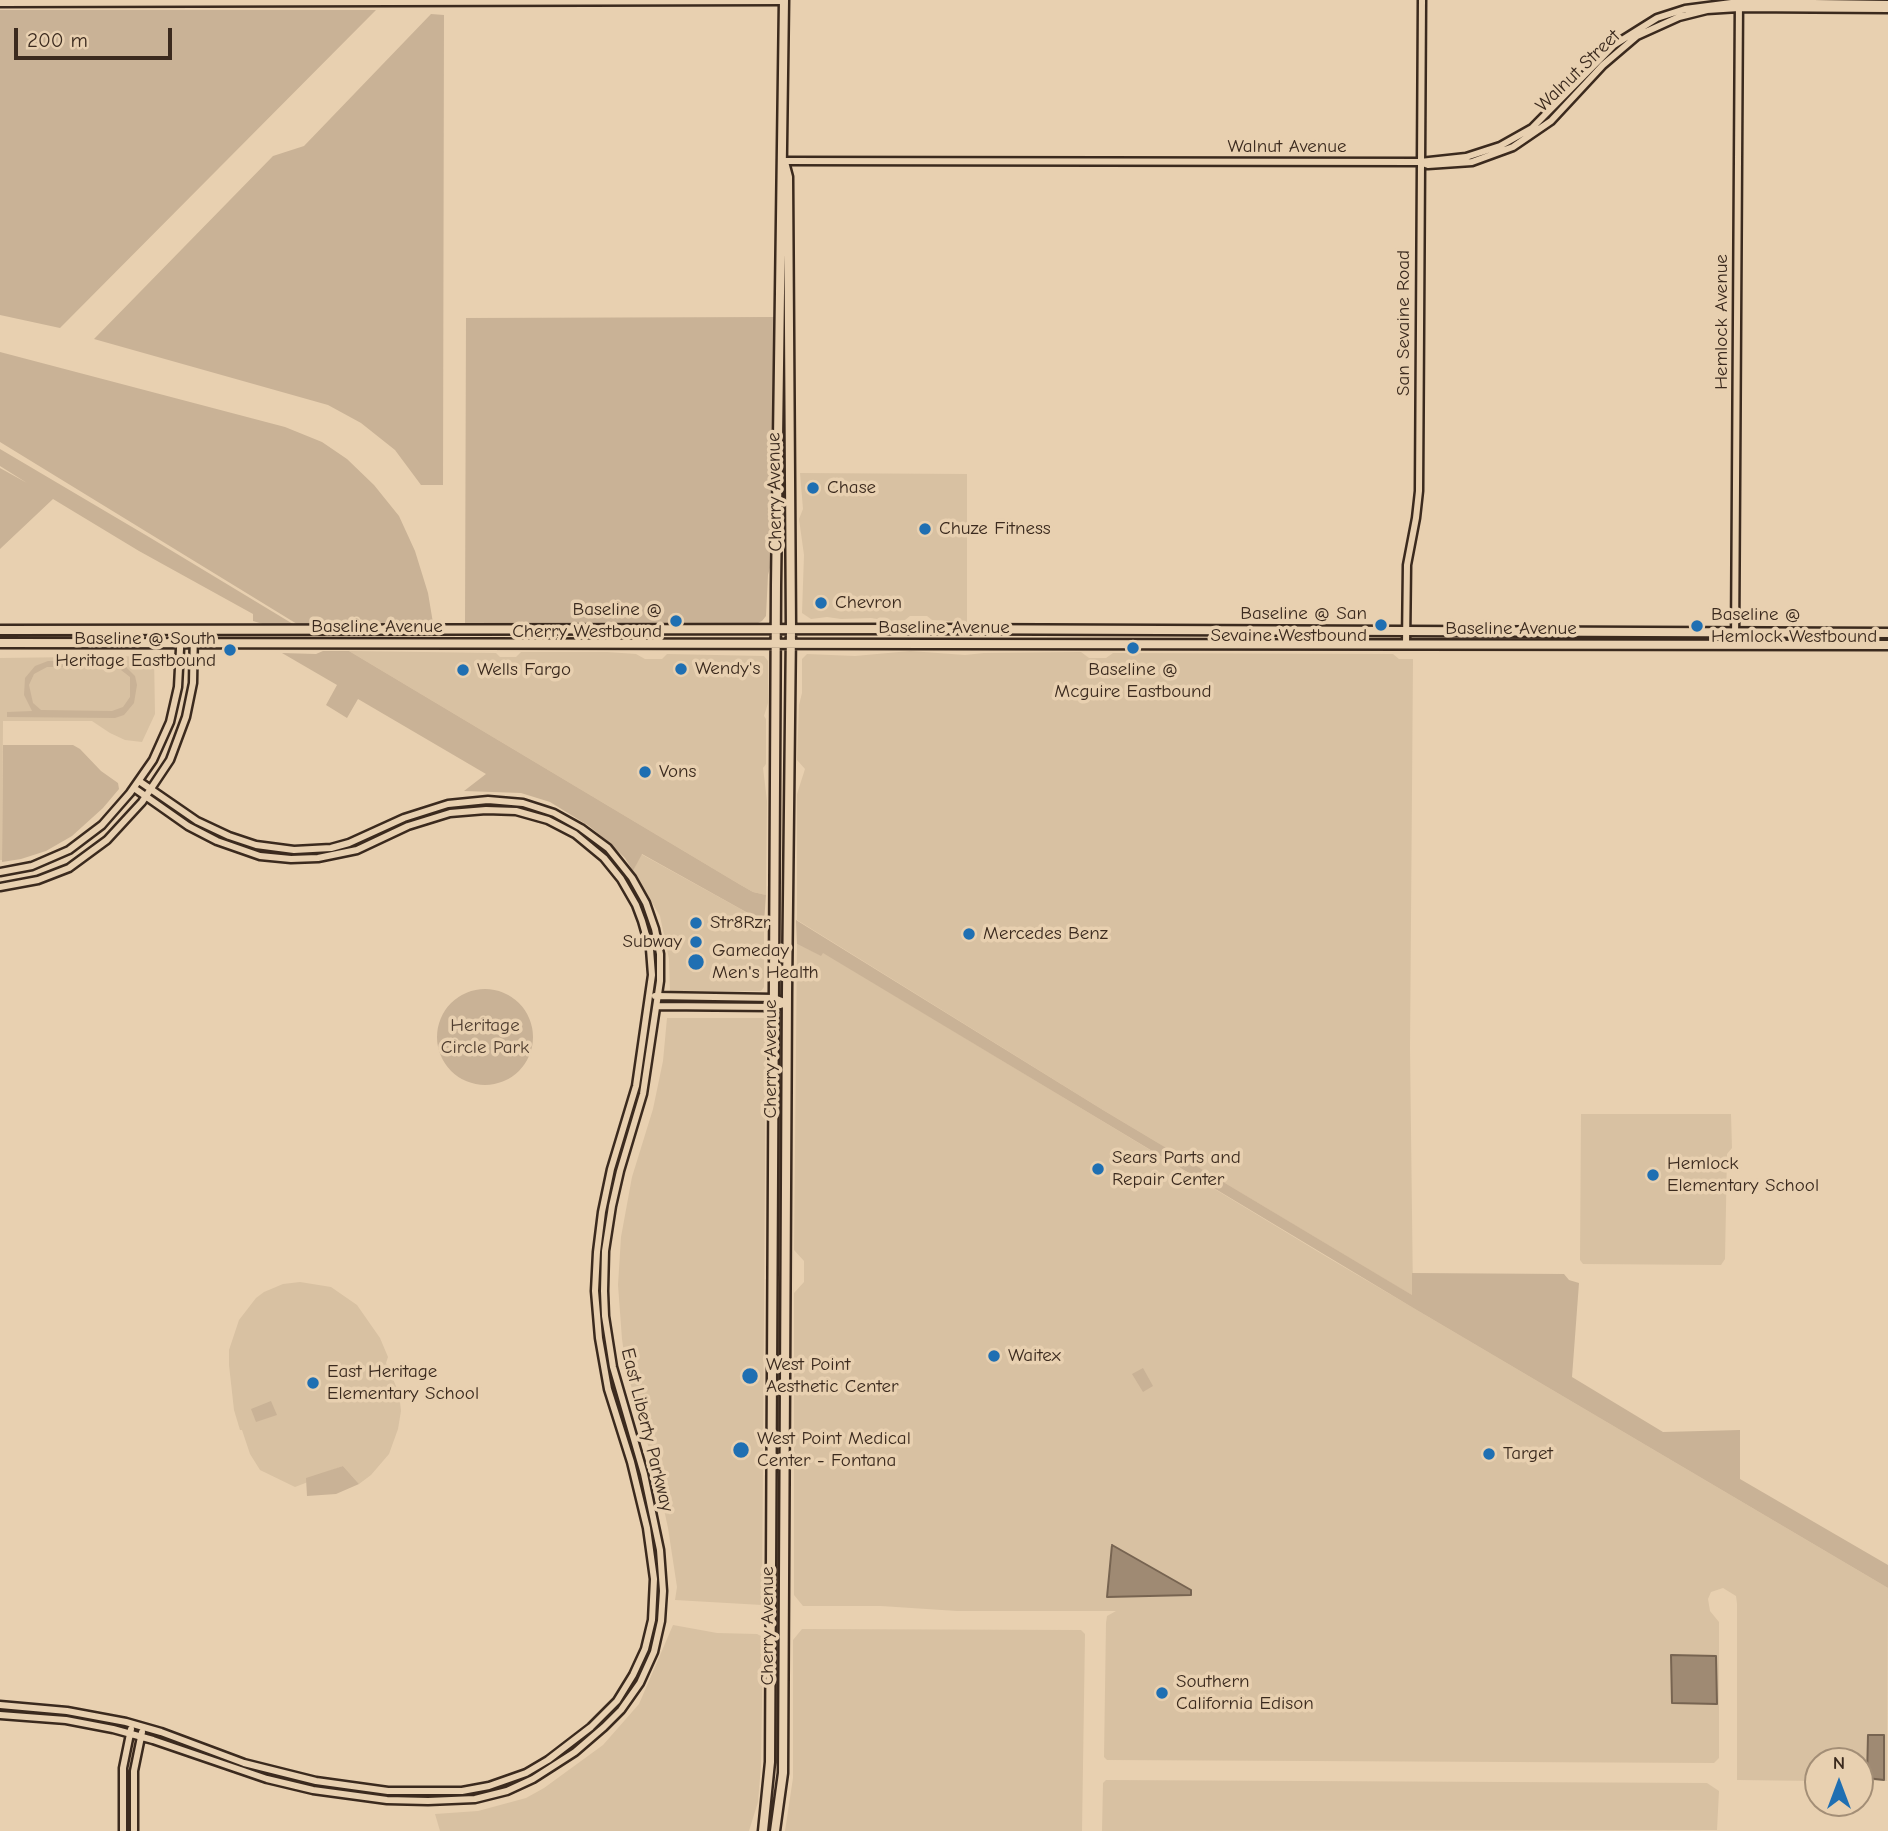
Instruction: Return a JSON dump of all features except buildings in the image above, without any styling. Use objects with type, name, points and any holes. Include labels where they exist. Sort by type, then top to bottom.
[{"type":"main road","name":"Cherry Avenue","points":[[763,1831],[770,1775],[776,629],[784,1]]},
{"type":"main road","name":"Cherry Avenue","points":[[775,1831],[781,1798],[783,1761],[791,645],[788,177],[783,161]]},
{"type":"main road","name":"Baseline Avenue","points":[[0,630],[791,629],[1888,633]]},
{"type":"main road","name":"Baseline Avenue","points":[[0,643],[1888,645]]},
{"type":"street","name":"San Sevaine Road","points":[[1406,644],[1407,565],[1419,491],[1422,0]]},
{"type":"street","points":[[0,3],[784,1]]},
{"type":"street","name":"Walnut Avenue","points":[[783,161],[1420,162],[1483,153],[1523,134],[1547,115],[1614,45],[1657,18],[1685,9],[1739,4]]},
{"type":"street","points":[[1739,4],[1888,6]]},
{"type":"street","name":"Hemlock Avenue","points":[[1735,645],[1739,4]]},
{"type":"street","points":[[0,872],[33,866],[69,850],[102,825],[136,785],[157,752],[170,722],[178,687],[181,630]]},
{"type":"street","points":[[0,887],[38,880],[77,863],[114,833],[146,797],[170,760],[186,717],[193,683],[194,630]]},
{"type":"street","name":"East Liberty Parkway","points":[[0,1715],[66,1720],[130,1733],[254,1775],[313,1790],[387,1800],[461,1800],[497,1794],[542,1775],[594,1737],[631,1698],[647,1668],[657,1640],[663,1602],[663,1580],[649,1497],[621,1402],[606,1316],[604,1267],[612,1206],[643,1094],[659,996],[657,940],[649,911],[624,867],[608,848],[559,815],[511,801],[448,804],[415,814],[359,839],[331,848],[282,850],[229,836],[197,821],[150,790],[136,785]]},
{"type":"street","name":"East Liberty Parkway","points":[[0,1705],[67,1711],[132,1724],[244,1763],[316,1781],[388,1791],[462,1791],[501,1783],[539,1766],[591,1727],[621,1694],[640,1662],[653,1610],[654,1579],[643,1508],[612,1403],[601,1356],[596,1314],[596,1265],[601,1212],[611,1169],[634,1096],[650,996],[650,949],[639,913],[628,890],[615,870],[595,849],[575,834],[548,820],[510,810],[459,812],[408,826],[357,850],[318,858],[291,859],[250,853],[217,841],[188,826],[146,797],[136,785]]},
{"type":"street","points":[[650,996],[787,1003]]},
{"type":"street","points":[[648,1006],[774,1002]]},
{"type":"street","points":[[123,1831],[122,1768],[132,1724]]},
{"type":"street","points":[[134,1831],[134,1772],[143,1727]]},
{"type":"shaded area","points":[[800,473],[967,474],[967,622],[932,620],[927,616],[910,616],[905,620],[889,621],[871,618],[811,619],[802,613],[804,555],[799,519],[803,509]]},
{"type":"shaded area","points":[[349,651],[496,653],[500,657],[516,657],[521,652],[607,652],[636,654],[645,659],[662,659],[667,654],[764,656],[768,661],[768,703],[764,716],[766,764],[763,768],[767,801],[766,895],[753,892],[739,884]]},
{"type":"shaded area","points":[[910,651],[965,655],[1081,652],[1089,658],[1106,658],[1113,653],[1393,654],[1399,659],[1413,659],[1410,1048],[1413,1296],[1103,1110],[797,920],[797,794],[805,769],[797,760],[802,659],[807,654],[855,656]]},
{"type":"shaded area","points":[[154,656],[155,714],[142,742],[125,740],[92,721],[3,721],[0,860],[0,658]]},
{"type":"shaded area","points":[[641,854],[764,922],[764,987],[761,991],[670,991],[669,959],[660,916],[633,871]]},
{"type":"shaded area","points":[[797,944],[820,955],[823,952],[1327,1257],[1888,1588],[1887,1781],[1874,1781],[1874,1747],[1804,1747],[1804,1781],[1737,1780],[1737,1604],[1736,1596],[1723,1588],[1711,1592],[1708,1599],[1710,1611],[1719,1622],[1719,1758],[1714,1763],[1107,1760],[1104,1757],[1106,1623],[1107,1616],[1116,1611],[957,1611],[881,1606],[803,1606],[794,1595],[794,1293],[804,1282],[804,1261],[794,1250]]},
{"type":"shaded area","points":[[667,1018],[764,1018],[766,1021],[762,1605],[675,1600],[677,1587],[668,1528],[657,1477],[626,1368],[618,1285],[621,1237],[632,1177],[653,1109],[663,1061]]},
{"type":"shaded area","name":"Hemlock Elementary School","points":[[1581,1114],[1731,1114],[1732,1148],[1727,1154],[1725,1259],[1721,1265],[1583,1264],[1580,1260]]},
{"type":"shaded area","name":"East Heritage Elementary School","points":[[300,1282],[331,1287],[357,1305],[380,1338],[388,1357],[386,1363],[399,1393],[401,1411],[389,1454],[371,1475],[359,1484],[343,1466],[307,1479],[308,1482],[295,1487],[260,1470],[250,1454],[234,1410],[229,1350],[239,1320],[264,1292],[283,1284]]},
{"type":"shaded area","points":[[1112,1545],[1191,1590],[1191,1595],[1107,1597]]},
{"type":"shaded area","points":[[673,1625],[717,1633],[757,1634],[763,1637],[761,1766],[758,1802],[749,1831],[440,1831],[435,1814],[478,1811],[526,1798],[603,1745],[639,1704]]},
{"type":"shaded area","points":[[802,1629],[1081,1630],[1085,1634],[1082,1831],[785,1831],[793,1778],[793,1640]]},
{"type":"shaded area","points":[[1671,1655],[1716,1656],[1717,1704],[1672,1703]]},
{"type":"shaded area","points":[[1868,1735],[1884,1735],[1884,1780],[1874,1779],[1874,1747],[1868,1747]]},
{"type":"shaded area","points":[[1106,1780],[1707,1783],[1719,1791],[1717,1830],[1102,1831],[1103,1783]]},
{"type":"green space","points":[[0,10],[376,10],[60,328],[0,315]]},
{"type":"green space","points":[[431,14],[444,15],[443,485],[421,485],[395,450],[361,423],[328,405],[94,339],[273,156],[304,146]]},
{"type":"green space","points":[[774,317],[774,553],[768,575],[766,616],[762,621],[465,623],[466,318]]},
{"type":"green space","points":[[0,352],[285,427],[322,442],[347,459],[374,485],[399,516],[415,551],[428,593],[433,623],[297,624],[0,442]]},
{"type":"green space","points":[[0,449],[293,624],[266,625],[253,621],[253,614],[139,551],[53,499],[0,549],[0,468],[27,483],[0,466]]},
{"type":"green space","points":[[323,651],[349,651],[739,884],[753,892],[766,895],[764,922],[642,854],[633,871],[625,858],[606,840],[550,802],[521,793],[464,791],[486,774],[358,699],[347,718],[326,705],[337,685],[282,653],[316,654]]},
{"type":"green space","points":[[48,661],[113,661],[124,665],[135,676],[137,685],[134,703],[124,715],[115,718],[7,717],[7,712],[32,711],[24,695],[25,678],[35,666]],"holes":[[[47,667],[106,667],[121,670],[130,677],[130,697],[123,707],[112,711],[41,710],[33,703],[29,685],[34,674]]]},
{"type":"green space","points":[[3,745],[73,745],[118,783],[119,789],[103,808],[72,836],[46,851],[2,862]]},
{"type":"green space","points":[[796,920],[1103,1110],[1412,1295],[1412,1273],[1564,1274],[1569,1280],[1579,1283],[1572,1377],[1663,1432],[1740,1430],[1740,1479],[1888,1565],[1888,1588],[1410,1306],[823,953],[821,956],[797,944]]},
{"type":"green space","name":"Heritage Circle Park","points":[[485,989],[503,993],[519,1003],[529,1019],[533,1037],[529,1055],[519,1071],[503,1081],[485,1085],[467,1081],[451,1071],[441,1055],[437,1037],[441,1019],[451,1003],[467,993]]},
{"type":"green space","points":[[1143,1368],[1153,1386],[1143,1392],[1132,1374]]},
{"type":"green space","points":[[271,1401],[277,1415],[256,1422],[251,1409]]},
{"type":"green space","points":[[343,1466],[359,1484],[336,1494],[307,1496],[306,1478]]},
{"type":"place","name":"Chase","points":[[813,488]]},
{"type":"place","name":"Chuze Fitness","points":[[925,529]]},
{"type":"place","name":"Chevron","points":[[821,603]]},
{"type":"place","name":"Baseline @ Cherry Westbound","points":[[676,621]]},
{"type":"place","name":"Baseline @ San Sevaine Westbound","points":[[1381,625]]},
{"type":"place","name":"Baseline @ Hemlock Westbound","points":[[1697,626]]},
{"type":"place","name":"Baseline @ Mcguire Eastbound","points":[[1133,648]]},
{"type":"place","name":"Baseline @ South Heritage Eastbound","points":[[230,650]]},
{"type":"place","name":"Wendy's","points":[[681,669]]},
{"type":"place","name":"Wells Fargo","points":[[463,670]]},
{"type":"place","name":"Vons","points":[[645,772]]},
{"type":"place","name":"Str8Rzr","points":[[696,923]]},
{"type":"place","name":"Mercedes Benz","points":[[969,934]]},
{"type":"place","name":"Subway","points":[[696,942]]},
{"type":"place","name":"Gameday Men's Health","points":[[696,962]]},
{"type":"place","name":"Sears Parts and Repair Center","points":[[1098,1169]]},
{"type":"place","name":"Hemlock Elementary School","points":[[1653,1175]]},
{"type":"place","name":"Waitex","points":[[994,1356]]},
{"type":"place","name":"West Point Aesthetic Center","points":[[750,1376]]},
{"type":"place","name":"East Heritage Elementary School","points":[[313,1383]]},
{"type":"place","name":"West Point Medical Center - Fontana","points":[[741,1450]]},
{"type":"place","name":"Target","points":[[1489,1454]]},
{"type":"place","name":"Southern California Edison","points":[[1162,1693]]}]
